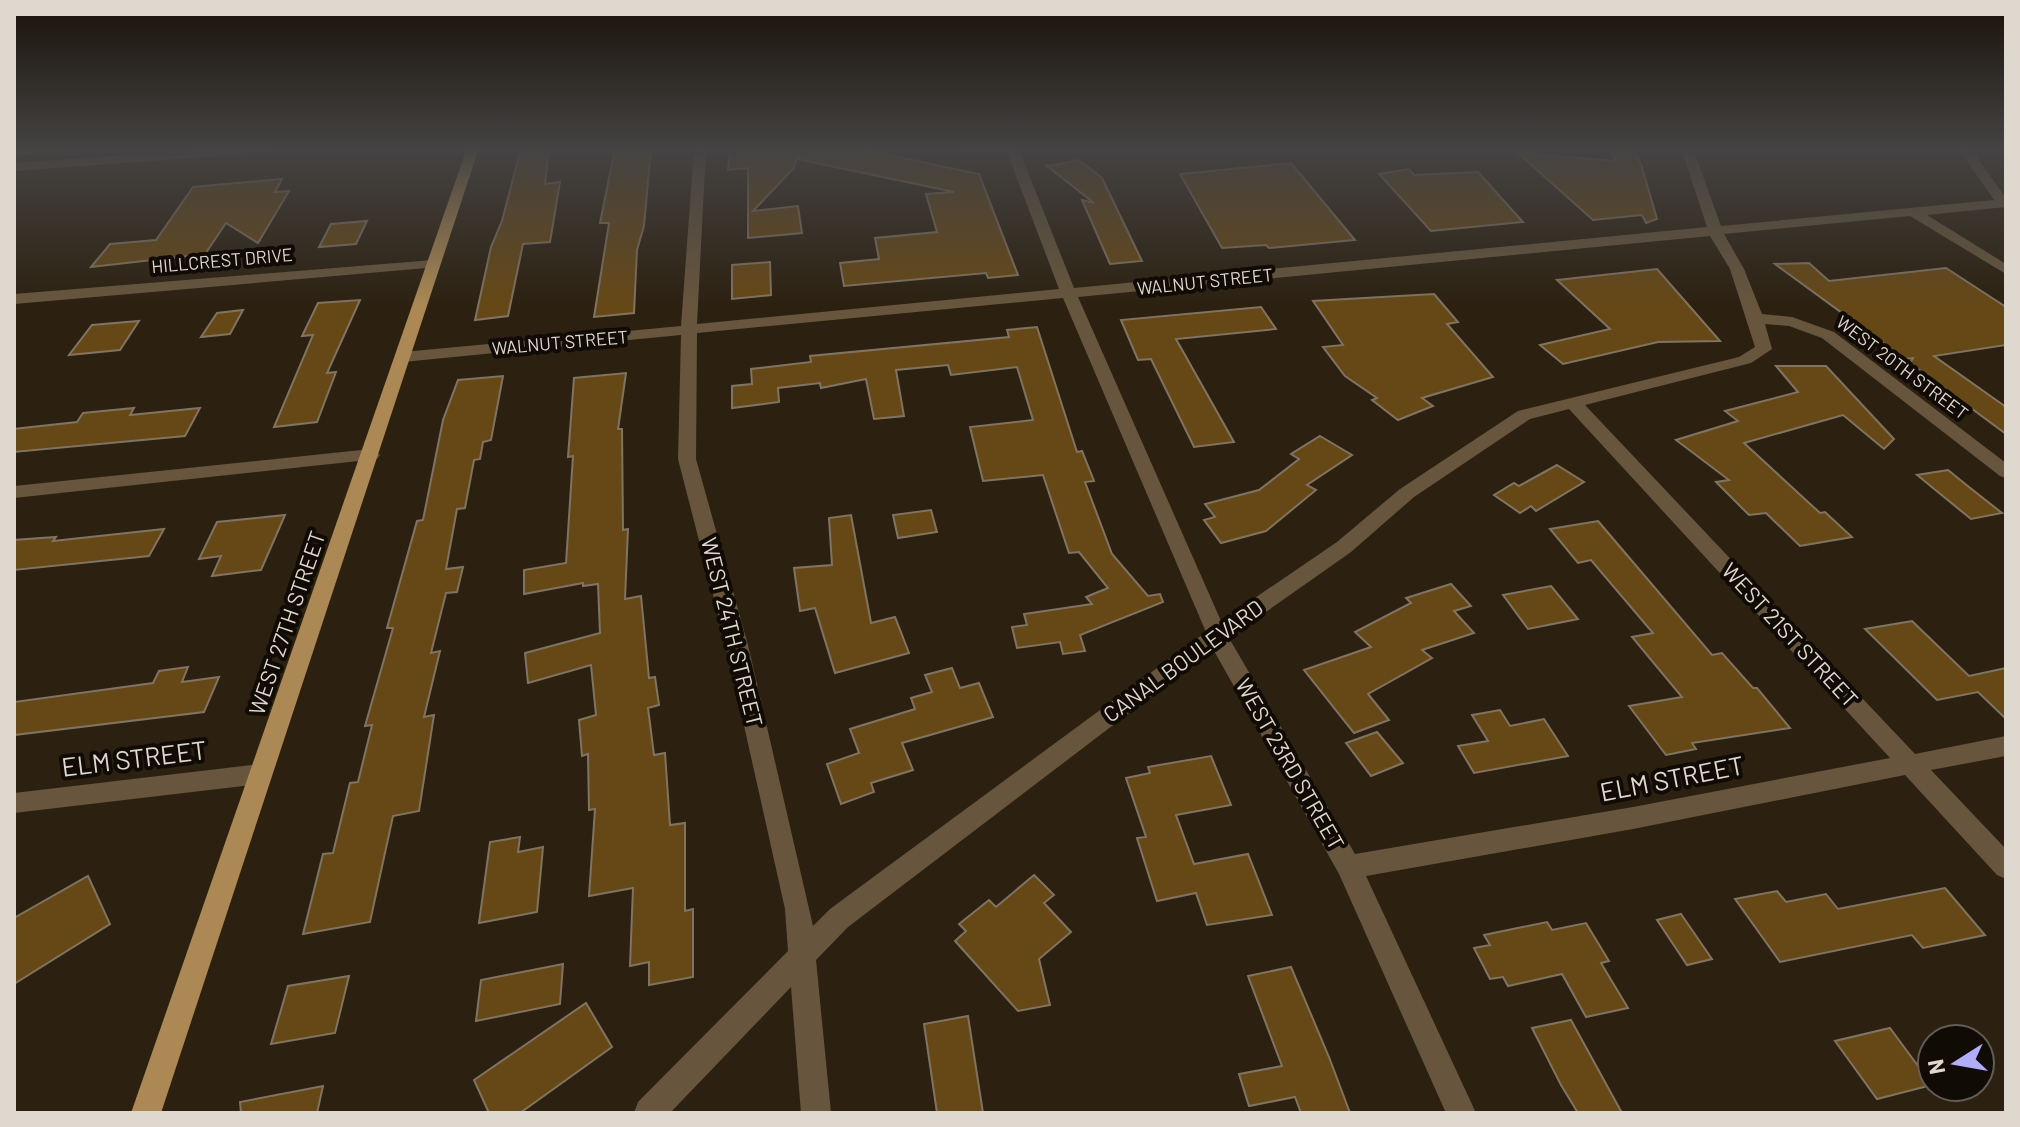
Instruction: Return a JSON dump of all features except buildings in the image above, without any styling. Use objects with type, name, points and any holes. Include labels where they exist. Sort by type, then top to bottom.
[{"type":"main road","name":"WEST 27TH STREET","points":[[146,1113],[455,201]]},
{"type":"street","name":"WEST 24TH STREET","points":[[697,201],[689,331],[687,459],[737,645],[798,909],[805,953],[816,1113]]},
{"type":"street","name":"WEST 23RD STREET","points":[[1036,201],[1070,295],[1218,636],[1349,867],[1461,1113]]},
{"type":"street","points":[[1705,201],[1715,231],[1737,269],[1756,318]]},
{"type":"street","name":"WALNUT STREET","points":[[403,357],[2004,203]]},
{"type":"street","points":[[1913,212],[2006,270]]},
{"type":"street","name":"HILLCREST DRIVE","points":[[14,299],[433,264]]},
{"type":"street","name":"CANAL BOULEVARD","points":[[649,1113],[839,918],[1218,636],[1344,547],[1407,493],[1524,415],[1745,360],[1764,349],[1756,318]]},
{"type":"street","name":"WEST 20TH STREET","points":[[1756,318],[1792,322],[1828,335],[2006,472]]},
{"type":"street","name":"WEST 21ST STREET","points":[[1573,403],[2006,867]]},
{"type":"street","points":[[14,492],[371,455]]},
{"type":"street","name":"ELM STREET","points":[[1349,867],[1633,818],[2006,746]]},
{"type":"street","name":"ELM STREET","points":[[14,803],[260,774]]}]
